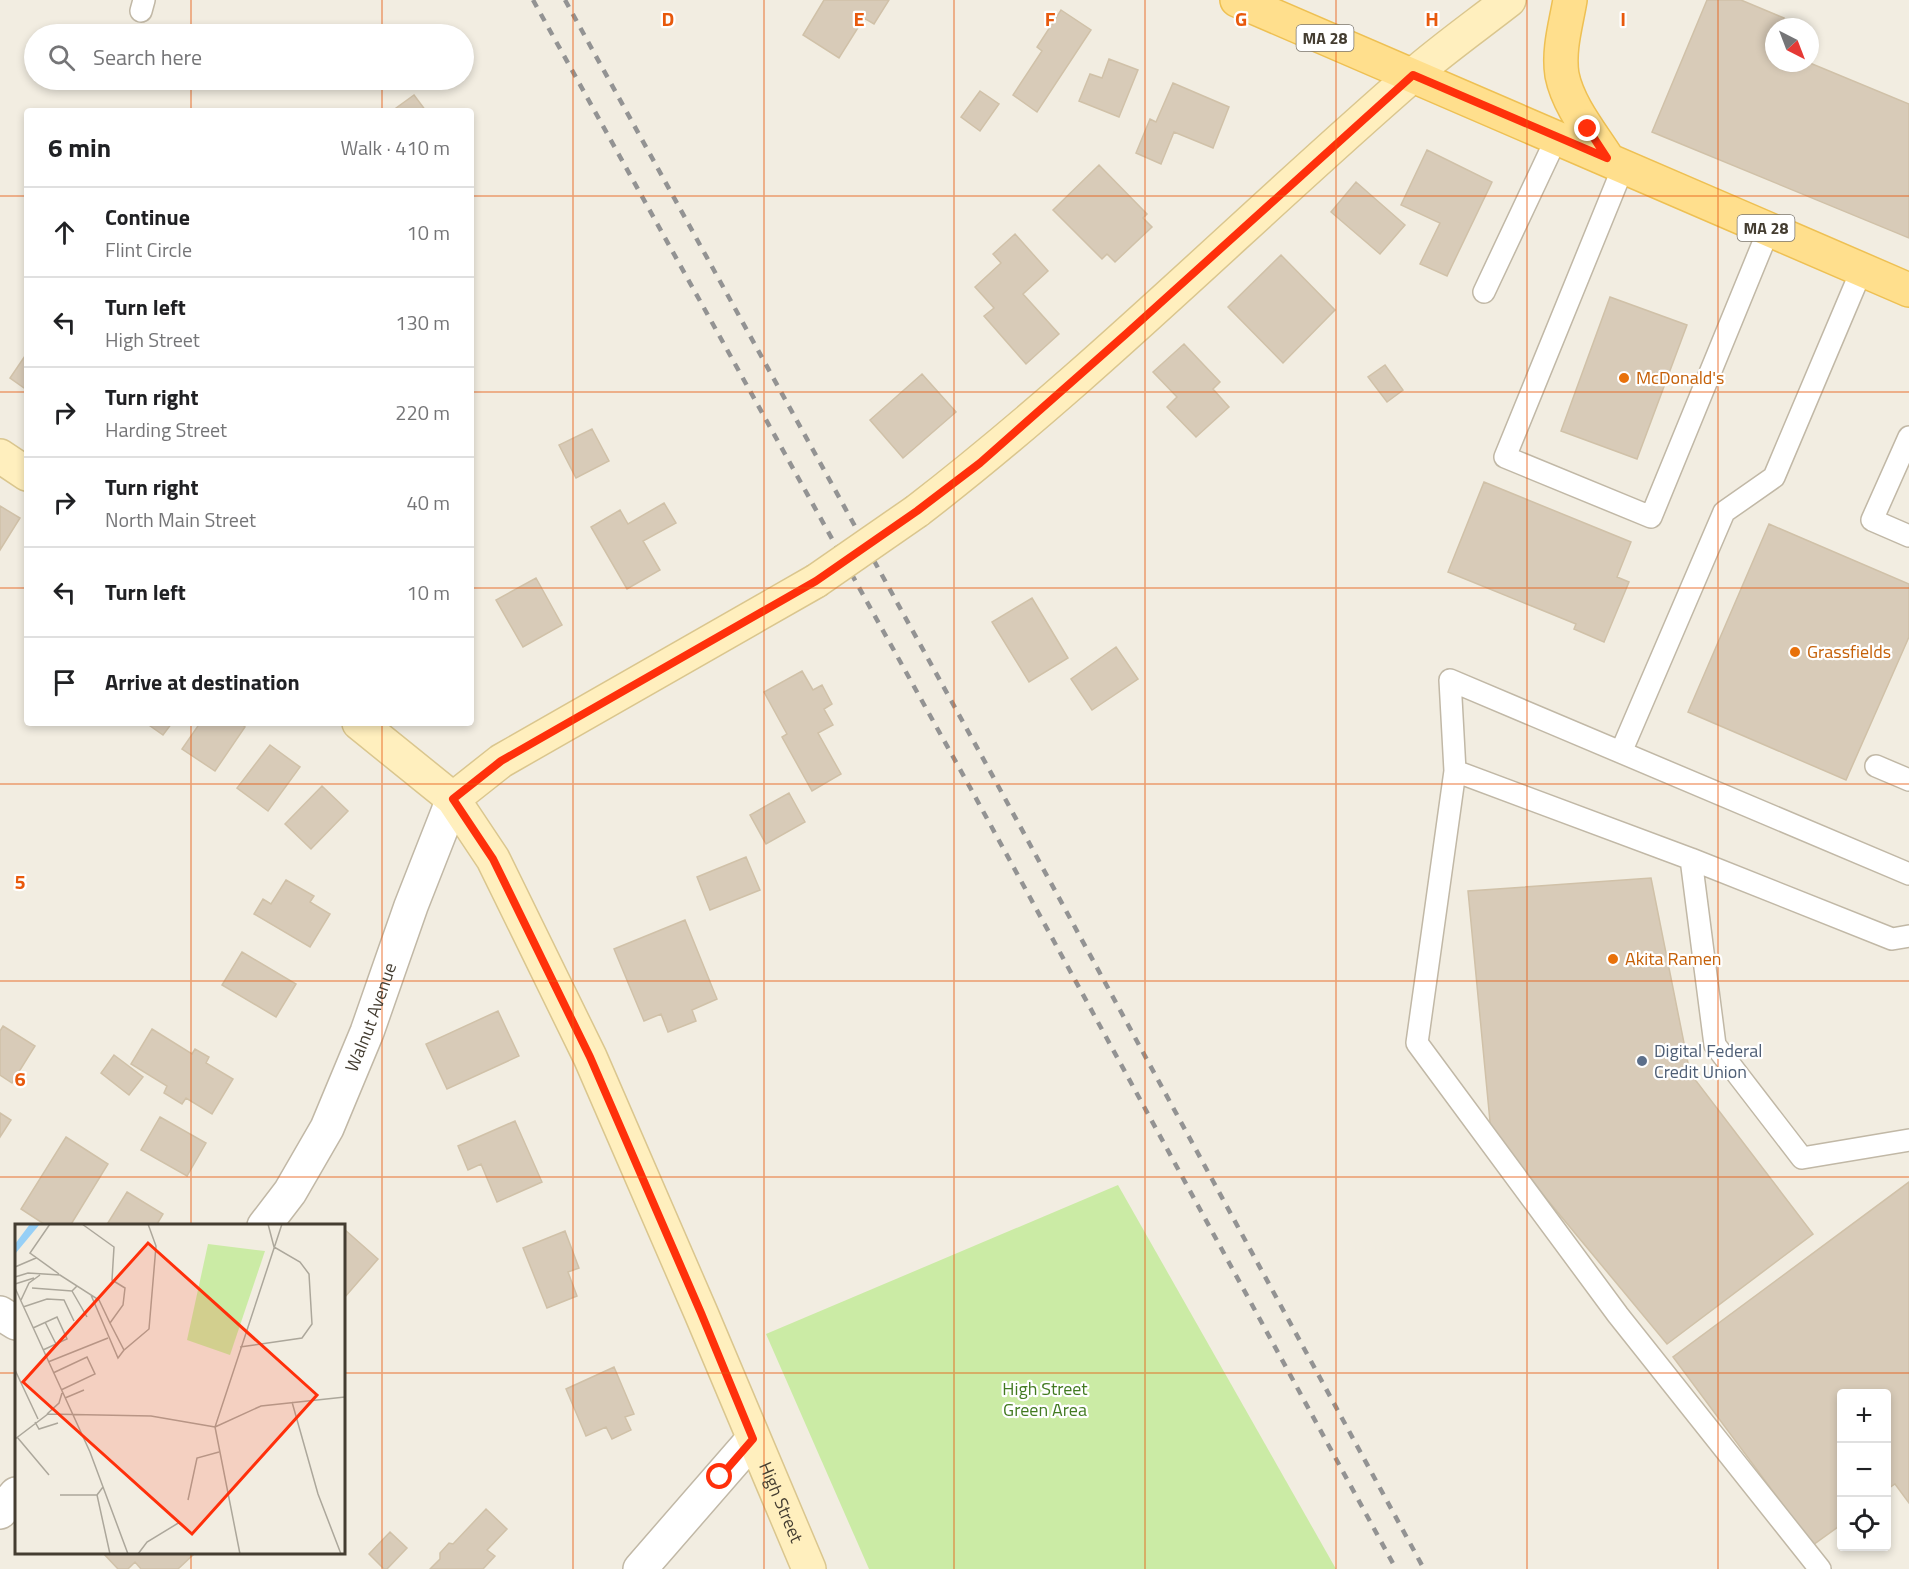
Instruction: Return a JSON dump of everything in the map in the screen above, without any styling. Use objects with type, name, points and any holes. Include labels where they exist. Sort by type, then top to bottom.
[{"type":"main road","name":"MA 28","points":[[1237,0],[1909,290]]},
{"type":"main road","points":[[453,799],[501,761],[816,581],[917,511],[980,463],[1413,75],[1509,0]]},
{"type":"main road","points":[[1570,0],[1562,45],[1562,75],[1571,100],[1616,162]]},
{"type":"main road","points":[[0,456],[24,472]]},
{"type":"main road","name":"High Street","points":[[363,726],[453,799],[493,859],[590,1057],[809,1569]]},
{"type":"street","name":"Walnut Avenue","points":[[266,1224],[290,1192],[327,1128],[367,1032],[411,906],[453,799]]},
{"type":"street","points":[[0,1313],[15,1322]]},
{"type":"street","points":[[640,1569],[753,1439]]},
{"type":"street","points":[[0,1512],[15,1495]]},
{"type":"lane","points":[[1484,292],[1557,137]]},
{"type":"lane","points":[[1616,162],[1505,457],[1651,517],[1769,229]]},
{"type":"lane","points":[[1621,752],[1724,512],[1774,477],[1862,269]]},
{"type":"lane","points":[[1909,437],[1872,520],[1909,536]]},
{"type":"lane","points":[[1820,1569],[1618,1315],[1417,1043],[1455,771],[1450,680],[1909,874]]},
{"type":"lane","points":[[1876,766],[1909,780]]},
{"type":"lane","points":[[1455,771],[1691,859],[1892,939],[1909,936]]},
{"type":"lane","points":[[1691,859],[1715,1045],[1780,1130],[1802,1158],[1909,1140]]},
{"type":"green space","name":"High Street Green Area","points":[[1118,1185],[1336,1569],[869,1569],[766,1334]]},
{"type":"building","points":[[824,0],[889,0],[874,24],[864,18],[839,58],[803,35]]},
{"type":"building","points":[[1707,0],[1741,0],[1784,18],[1765,18],[1765,72],[1819,72],[1819,67],[1909,104],[1909,238],[1652,132]]},
{"type":"building","points":[[1061,10],[1091,30],[1037,112],[1013,95],[1042,51],[1037,47]]},
{"type":"building","points":[[1109,59],[1138,70],[1119,117],[1079,101],[1090,74],[1102,78]]},
{"type":"building","points":[[1173,83],[1229,107],[1213,148],[1174,132],[1161,164],[1136,153],[1150,119],[1156,122]]},
{"type":"building","points":[[980,91],[999,104],[980,131],[961,117]]},
{"type":"building","points":[[414,95],[424,108],[396,108]]},
{"type":"building","points":[[1427,150],[1492,182],[1447,276],[1420,264],[1440,223],[1401,205]]},
{"type":"building","points":[[1099,165],[1147,214],[1143,218],[1152,227],[1115,262],[1107,254],[1102,259],[1053,210]]},
{"type":"building","points":[[1356,182],[1405,225],[1380,254],[1331,212]]},
{"type":"building","points":[[1015,234],[1048,271],[1023,294],[1059,334],[1026,364],[984,316],[994,308],[975,287],[1001,263],[993,254]]},
{"type":"building","points":[[1281,255],[1335,310],[1283,363],[1228,307]]},
{"type":"building","name":"McDonald's","points":[[1610,297],[1687,325],[1637,459],[1561,431]]},
{"type":"building","points":[[1184,344],[1220,382],[1213,389],[1229,407],[1196,437],[1167,407],[1177,397],[1153,372]]},
{"type":"building","points":[[24,357],[24,388],[10,378]]},
{"type":"building","points":[[1385,365],[1403,390],[1387,402],[1368,377]]},
{"type":"building","points":[[922,374],[956,412],[903,458],[870,420]]},
{"type":"building","points":[[592,429],[609,461],[576,478],[559,445]]},
{"type":"building","points":[[1484,482],[1631,542],[1617,577],[1629,582],[1604,642],[1574,629],[1576,624],[1448,572]]},
{"type":"building","points":[[664,503],[676,523],[643,541],[660,570],[627,589],[591,527],[620,510],[628,524]]},
{"type":"building","points":[[0,506],[20,518],[0,550]]},
{"type":"building","points":[[1769,524],[1909,584],[1909,637],[1846,780],[1688,712]]},
{"type":"building","points":[[536,578],[562,625],[523,647],[496,600]]},
{"type":"building","points":[[1032,598],[1068,658],[1029,682],[992,622]]},
{"type":"building","points":[[1116,647],[1138,679],[1092,710],[1071,679]]},
{"type":"building","points":[[802,671],[813,690],[822,685],[832,704],[824,709],[833,725],[818,733],[841,774],[812,791],[782,737],[787,734],[764,692]]},
{"type":"building","points":[[150,726],[170,726],[163,735]]},
{"type":"building","points":[[198,726],[245,727],[215,771],[182,749]]},
{"type":"building","points":[[270,745],[300,767],[268,811],[237,788]]},
{"type":"building","points":[[322,786],[348,811],[311,849],[285,824]]},
{"type":"building","points":[[789,793],[805,822],[766,844],[750,815]]},
{"type":"building","points":[[746,857],[760,890],[710,910],[697,877]]},
{"type":"building","points":[[1651,878],[1690,1073],[1813,1234],[1667,1344],[1491,1132],[1468,891]]},
{"type":"building","points":[[286,880],[314,896],[310,902],[330,914],[310,947],[254,914],[263,899],[271,904]]},
{"type":"building","points":[[685,920],[717,999],[692,1010],[696,1021],[668,1032],[661,1014],[644,1021],[614,949]]},
{"type":"building","points":[[242,952],[296,984],[276,1017],[222,985]]},
{"type":"building","points":[[498,1011],[519,1056],[447,1089],[426,1044]]},
{"type":"building","points":[[3,1026],[35,1046],[12,1083],[0,1075],[0,1031]]},
{"type":"building","points":[[152,1029],[192,1054],[195,1049],[209,1057],[206,1063],[233,1079],[212,1114],[186,1098],[182,1104],[164,1093],[167,1086],[131,1064]]},
{"type":"building","points":[[114,1055],[143,1077],[129,1095],[101,1073]]},
{"type":"building","points":[[0,1113],[11,1120],[0,1137]]},
{"type":"building","points":[[160,1117],[206,1143],[187,1176],[141,1150]]},
{"type":"building","points":[[515,1121],[542,1182],[497,1202],[481,1164],[468,1170],[458,1146]]},
{"type":"building","points":[[66,1137],[108,1164],[71,1224],[44,1224],[21,1209]]},
{"type":"building","points":[[1909,1182],[1909,1503],[1895,1484],[1891,1487],[1891,1389],[1837,1389],[1837,1528],[1813,1545],[1673,1357]]},
{"type":"building","points":[[127,1192],[163,1214],[157,1224],[107,1224]]},
{"type":"building","points":[[345,1230],[378,1259],[345,1297]]},
{"type":"building","points":[[565,1231],[579,1268],[568,1272],[577,1296],[547,1308],[523,1248]]},
{"type":"building","points":[[614,1367],[634,1414],[625,1417],[631,1430],[612,1439],[606,1427],[586,1436],[566,1389]]},
{"type":"building","points":[[486,1509],[507,1529],[487,1550],[495,1556],[483,1569],[430,1569],[440,1559],[440,1553],[449,1543],[453,1544]]},
{"type":"building","points":[[390,1532],[407,1548],[387,1569],[384,1569],[369,1554]]},
{"type":"building","points":[[104,1554],[193,1555],[178,1569],[141,1569],[135,1562],[128,1569],[118,1569]]},
{"type":"railway","points":[[533,0],[972,791],[1396,1569]]},
{"type":"railway","points":[[565,0],[996,782],[1424,1569]]},
{"type":"place","name":"McDonald's","points":[[1624,378]]},
{"type":"place","name":"Grassfields","points":[[1795,652]]},
{"type":"place","name":"Akita Ramen","points":[[1613,959]]},
{"type":"place","name":"Digital Federal Credit Union","points":[[1642,1061]]},
{"type":"route","points":[[720,1477],[753,1439],[590,1057],[493,859],[453,799],[501,761],[816,581],[917,511],[980,463],[1413,75],[1607,158],[1588,129]]}]
